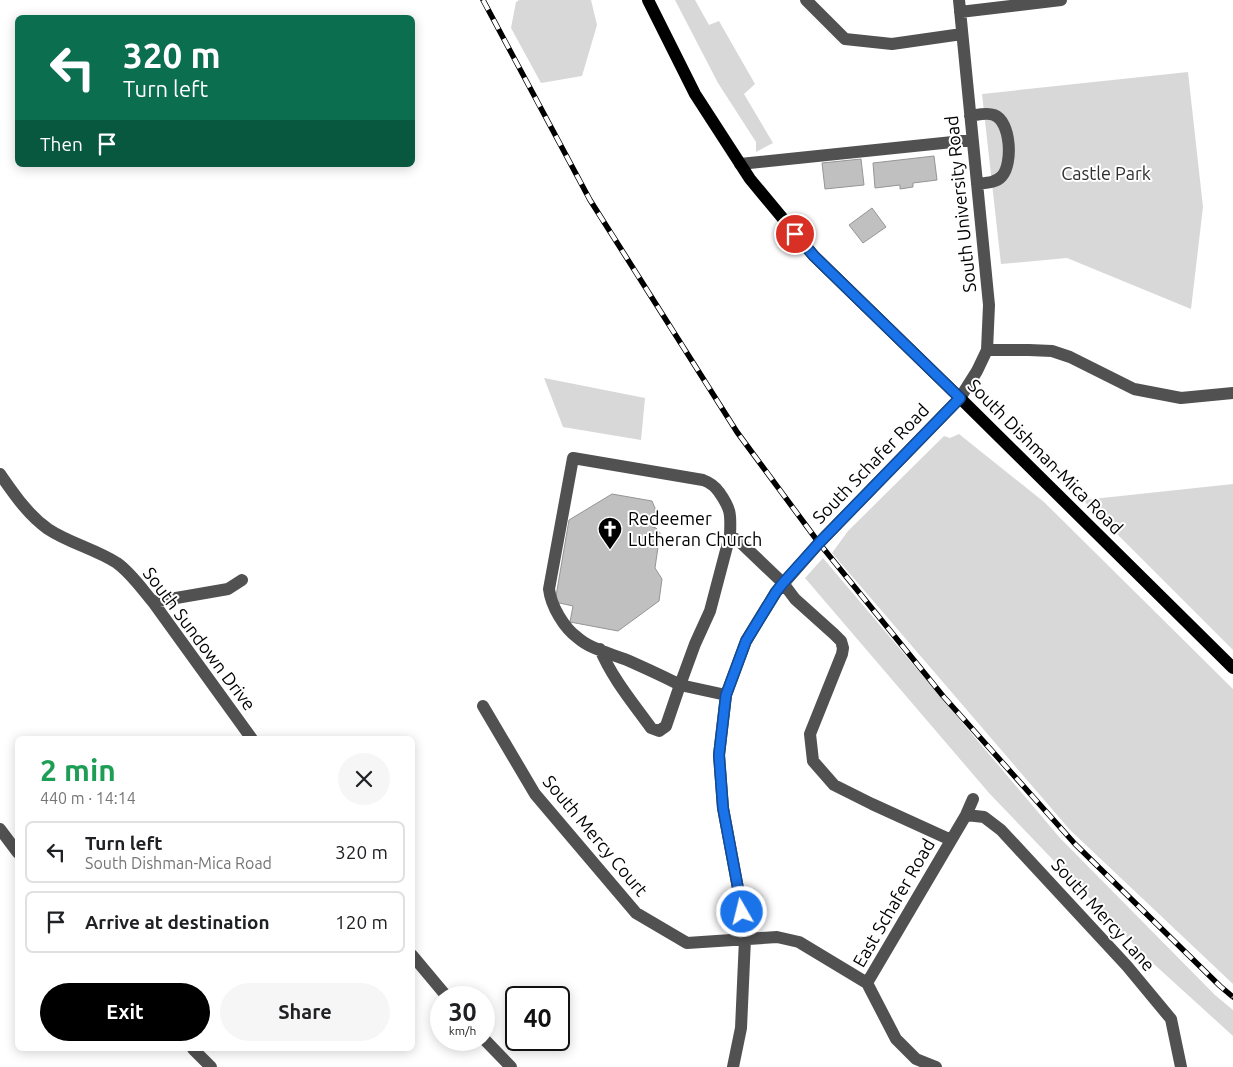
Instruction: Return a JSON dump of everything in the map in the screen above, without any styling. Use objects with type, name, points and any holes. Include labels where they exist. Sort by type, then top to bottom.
[{"type":"main road","name":"South Dishman-Mica Road","points":[[648,0],[695,94],[750,180],[814,256],[1233,668]]},
{"type":"street","points":[[806,0],[845,39],[892,44],[962,34]]},
{"type":"street","points":[[959,6],[1061,0]]},
{"type":"street","name":"South University Road","points":[[959,6],[989,305],[987,350],[960,398]]},
{"type":"street","points":[[970,116],[994,115],[999,118],[1005,126],[1008,141],[1009,155],[1003,176],[995,182],[976,184]]},
{"type":"street","points":[[740,164],[972,140]]},
{"type":"street","points":[[987,350],[1052,351],[1070,357],[1134,388],[1181,398],[1233,393]]},
{"type":"street","name":"South Schafer Road","points":[[732,1067],[741,1028],[745,939],[740,899],[723,808],[719,755],[726,695],[746,641],[783,583],[819,543],[960,398]]},
{"type":"street","points":[[600,649],[604,660],[618,683],[651,728],[659,730],[666,726],[680,685],[695,644],[710,611],[730,535],[728,504],[711,483],[703,480],[573,458],[549,589],[553,607],[567,628],[588,645],[600,649],[644,667],[680,685],[726,695]]},
{"type":"street","name":"South Sundown Drive","points":[[0,474],[24,508],[47,528],[118,564],[136,581],[250,736]]},
{"type":"street","points":[[730,535],[783,583]]},
{"type":"street","points":[[153,602],[228,589],[242,580]]},
{"type":"street","name":"East Schafer Road","points":[[783,583],[795,599],[841,641],[843,648],[810,734],[814,761],[834,785],[951,840]]},
{"type":"street","name":"South Mercy Court","points":[[483,706],[535,794],[636,912],[687,943],[777,937],[799,942],[867,983]]},
{"type":"street","name":"East Schafer Road","points":[[867,983],[973,799]]},
{"type":"street","name":"South Mercy Lane","points":[[966,814],[984,817],[1001,830],[1127,966],[1171,1019],[1181,1067]]},
{"type":"street","points":[[0,829],[15,849]]},
{"type":"street","points":[[415,959],[438,986]]},
{"type":"street","points":[[867,983],[896,1039],[916,1059],[936,1067]]},
{"type":"street","points":[[495,1050],[511,1067]]},
{"type":"street","points":[[195,1051],[212,1067]]},
{"type":"green space","points":[[519,0],[591,0],[597,25],[582,76],[541,83],[511,28],[516,2]]},
{"type":"green space","points":[[675,0],[695,0],[709,25],[719,21],[755,84],[744,94],[773,143],[756,152],[756,142],[718,83]]},
{"type":"green space","name":"Castle Park","points":[[1188,72],[1203,207],[1191,309],[1067,258],[1001,264],[982,94]]},
{"type":"green space","points":[[544,378],[645,398],[641,440],[563,427]]},
{"type":"green space","points":[[959,434],[1044,502],[1233,689],[1233,984],[1070,830],[832,553],[848,531],[944,436],[950,438]]},
{"type":"green space","points":[[1233,484],[1233,650],[1083,500]]},
{"type":"green space","points":[[823,558],[1060,838],[1215,995],[1233,1010],[1233,1036],[1145,956],[989,793],[805,578]]},
{"type":"building","points":[[934,156],[937,180],[913,183],[913,187],[900,189],[900,185],[875,188],[873,163]]},
{"type":"building","points":[[861,159],[864,185],[825,189],[822,163]]},
{"type":"building","points":[[872,208],[886,227],[863,243],[849,225]]},
{"type":"building","name":"Redeemer Lutheran Church","points":[[612,494],[652,501],[655,508],[652,527],[656,528],[660,533],[655,568],[662,579],[659,601],[618,631],[570,622],[573,606],[555,602],[569,520]]},
{"type":"railway","points":[[483,0],[590,200],[737,432],[819,543],[943,696],[1075,844],[1233,997]]},
{"type":"place","name":"Redeemer Lutheran Church","points":[[610,550]]},
{"type":"route","points":[[742,912],[723,808],[719,755],[726,695],[746,641],[783,583],[819,543],[960,398],[814,256],[795,234]]}]
